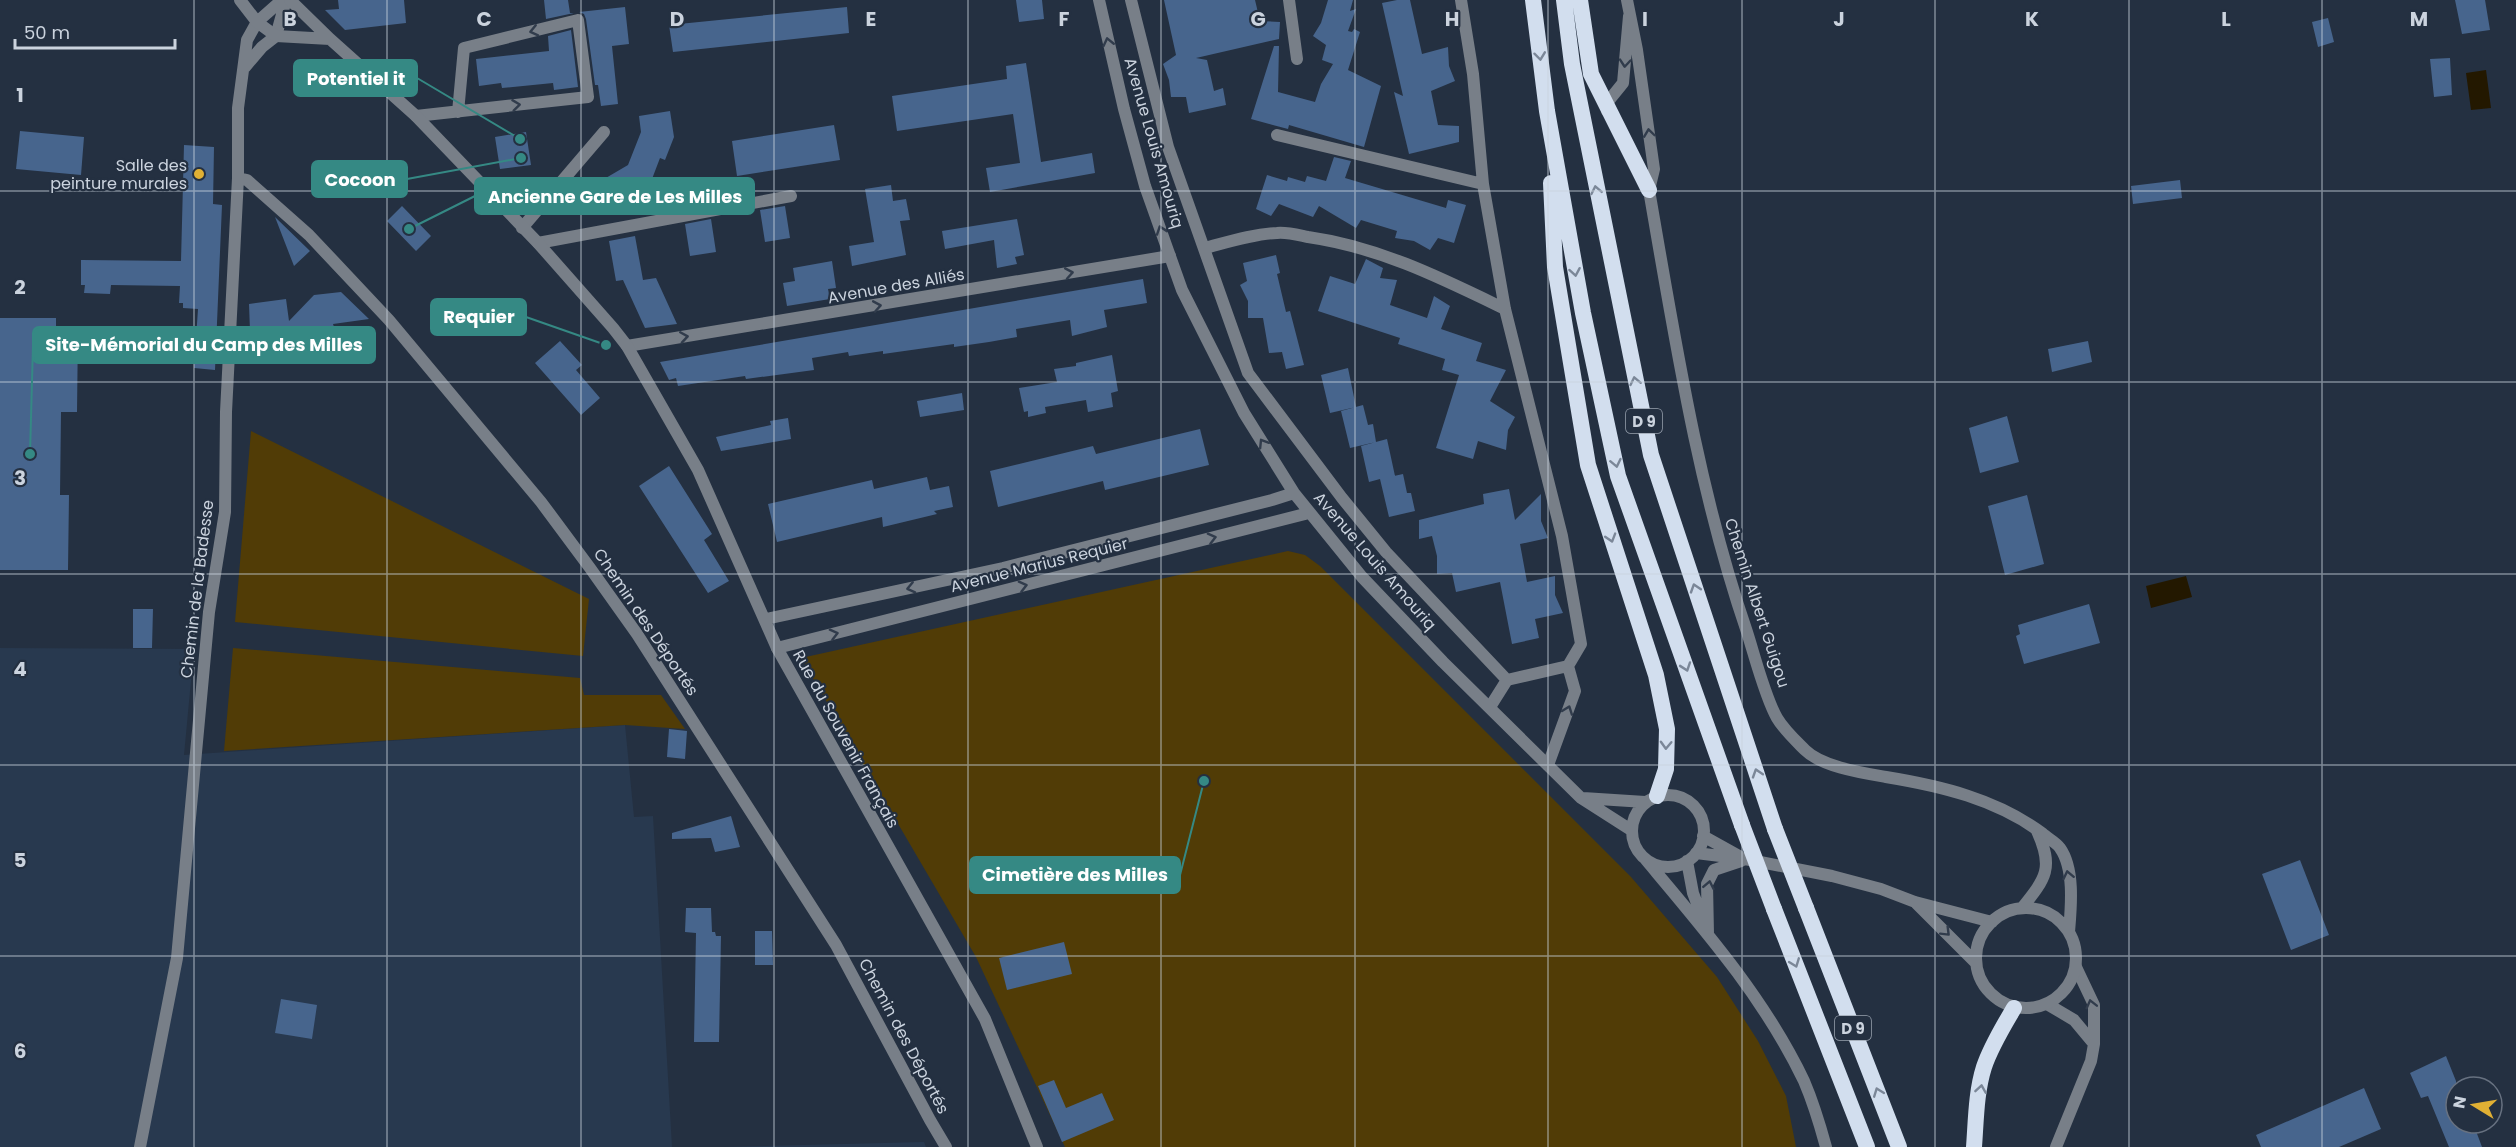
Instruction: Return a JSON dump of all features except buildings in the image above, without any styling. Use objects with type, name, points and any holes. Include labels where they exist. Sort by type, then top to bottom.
[{"type":"highway","name":"D 9","points":[[1533,0],[1547,111],[1583,313],[1618,476],[1742,825],[1867,1147]]},
{"type":"highway","name":"D 9","points":[[1564,0],[1572,64],[1651,455],[1775,829],[1899,1147]]},
{"type":"highway","points":[[1580,0],[1591,74],[1649,190]]},
{"type":"highway","name":"D 9","points":[[1547,111],[1555,267],[1587,465],[1656,675],[1667,729],[1666,769],[1651,799]]},
{"type":"highway","points":[[1974,1147],[1976,1114],[1984,1068],[1999,1032],[2014,1008]]},
{"type":"street","points":[[240,0],[257,22],[276,36],[330,39]]},
{"type":"street","points":[[257,22],[286,0]]},
{"type":"street","points":[[245,67],[262,47],[276,36],[286,0]]},
{"type":"street","name":"Rue du Souvenir Français","points":[[286,0],[416,116],[538,243],[627,346],[698,470],[777,648],[985,1019],[1037,1147]]},
{"type":"street","name":"Avenue Louis Amouriq","points":[[1099,0],[1124,110],[1145,186],[1182,290],[1244,413],[1294,493],[1386,602],[1443,662],[1581,798],[1631,830]]},
{"type":"street","points":[[1131,0],[1168,147],[1248,372],[1342,498],[1386,552],[1507,680]]},
{"type":"street","points":[[1289,0],[1297,59]]},
{"type":"street","points":[[1461,0],[1473,74],[1483,184],[1505,309],[1562,536],[1581,644],[1568,666],[1575,691],[1548,765]]},
{"type":"street","name":"Chemin Albert Guigou","points":[[1627,0],[1637,50],[1654,169],[1649,190],[1695,447],[1737,602],[1777,718],[1808,753],[1825,762],[1865,774],[1929,784],[1965,794],[2020,817],[2060,847],[2065,858],[2072,892],[2069,932]]},
{"type":"street","name":"Chemin Albert Guigou","points":[[1629,16],[1623,83],[1606,104],[1610,130],[1653,213]]},
{"type":"street","points":[[416,116],[458,112],[588,97],[578,20],[464,48],[458,112]]},
{"type":"street","name":"Chemin de la Badesse","points":[[140,1147],[179,946],[209,612],[225,512],[225,412],[238,178],[238,108],[247,40],[257,22]]},
{"type":"street","points":[[522,228],[604,132]]},
{"type":"street","points":[[1277,135],[1483,184]]},
{"type":"street","name":"Chemin des Déportés","points":[[238,178],[247,180],[309,235],[389,320],[541,502],[590,568],[644,644],[836,945],[946,1147]]},
{"type":"street","points":[[538,243],[791,196]]},
{"type":"street","points":[[1205,248],[1242,238],[1278,232],[1333,240],[1426,270],[1505,309]]},
{"type":"street","name":"Avenue des Alliés","points":[[627,346],[1170,256]]},
{"type":"street","name":"Avenue Marius Requier","points":[[766,619],[1003,568],[1294,493]]},
{"type":"street","name":"Avenue Marius Requier","points":[[777,648],[1309,513]]},
{"type":"street","points":[[1490,706],[1507,680],[1568,666]]},
{"type":"street","points":[[1581,798],[1651,799],[1669,794],[1691,803],[1699,812],[1703,824],[1703,836],[1692,857],[1693,893],[1708,934]]},
{"type":"street","points":[[1651,799],[1633,819],[1631,830],[1638,852],[1708,934],[1748,987],[1786,1046],[1805,1084],[1823,1143]]},
{"type":"street","points":[[2022,908],[2042,884],[2048,865],[2046,850],[2037,830]]},
{"type":"street","points":[[1703,836],[1745,859]]},
{"type":"street","points":[[1646,860],[1666,867],[1692,857],[1745,859],[1832,876],[1881,889],[1915,902],[1992,922]]},
{"type":"street","points":[[1708,934],[1707,884],[1714,870],[1745,859]]},
{"type":"street","points":[[1915,902],[1976,963]]},
{"type":"street","points":[[2022,908],[2040,910],[2057,918],[2069,932],[2077,955],[2071,982],[2061,995],[2047,1004],[2031,1009],[2014,1008],[1996,999],[1982,983],[1976,963],[1977,948],[1992,922],[2001,915],[2022,908]]},
{"type":"street","points":[[2056,1147],[2091,1061],[2094,1044],[2094,1005],[2076,966]]},
{"type":"street","points":[[2047,1004],[2074,1020],[2094,1044]]},
{"type":"shaded area","points":[[2486,70],[2491,108],[2471,110],[2466,73]]},
{"type":"shaded area","points":[[251,431],[589,599],[583,656],[235,622]]},
{"type":"shaded area","points":[[1288,551],[1305,555],[1320,566],[1631,877],[1717,977],[1758,1041],[1786,1096],[1796,1147],[1065,1147],[976,957],[801,658]]},
{"type":"shaded area","points":[[2186,576],[2192,597],[2151,608],[2146,586]]},
{"type":"shaded area","points":[[0,648],[194,649],[184,755],[625,725],[634,817],[653,816],[672,1147],[0,1147]]},
{"type":"shaded area","points":[[233,648],[580,678],[584,695],[661,695],[685,729],[625,725],[224,751]]},
{"type":"shaded area","points":[[924,1142],[926,1147],[723,1147]]},
{"type":"place","name":"Potentiel it","points":[[520,139]]},
{"type":"place","name":"Cocoon","points":[[521,158]]},
{"type":"place","name":"Salle des peinture murales","points":[[199,174]]},
{"type":"place","name":"Ancienne Gare de Les Milles","points":[[409,229]]},
{"type":"place","name":"Requier","points":[[606,345]]},
{"type":"place","name":"Site-Mémorial du Camp des Milles","points":[[30,454]]},
{"type":"place","name":"Cimetière des Milles","points":[[1204,781]]}]
